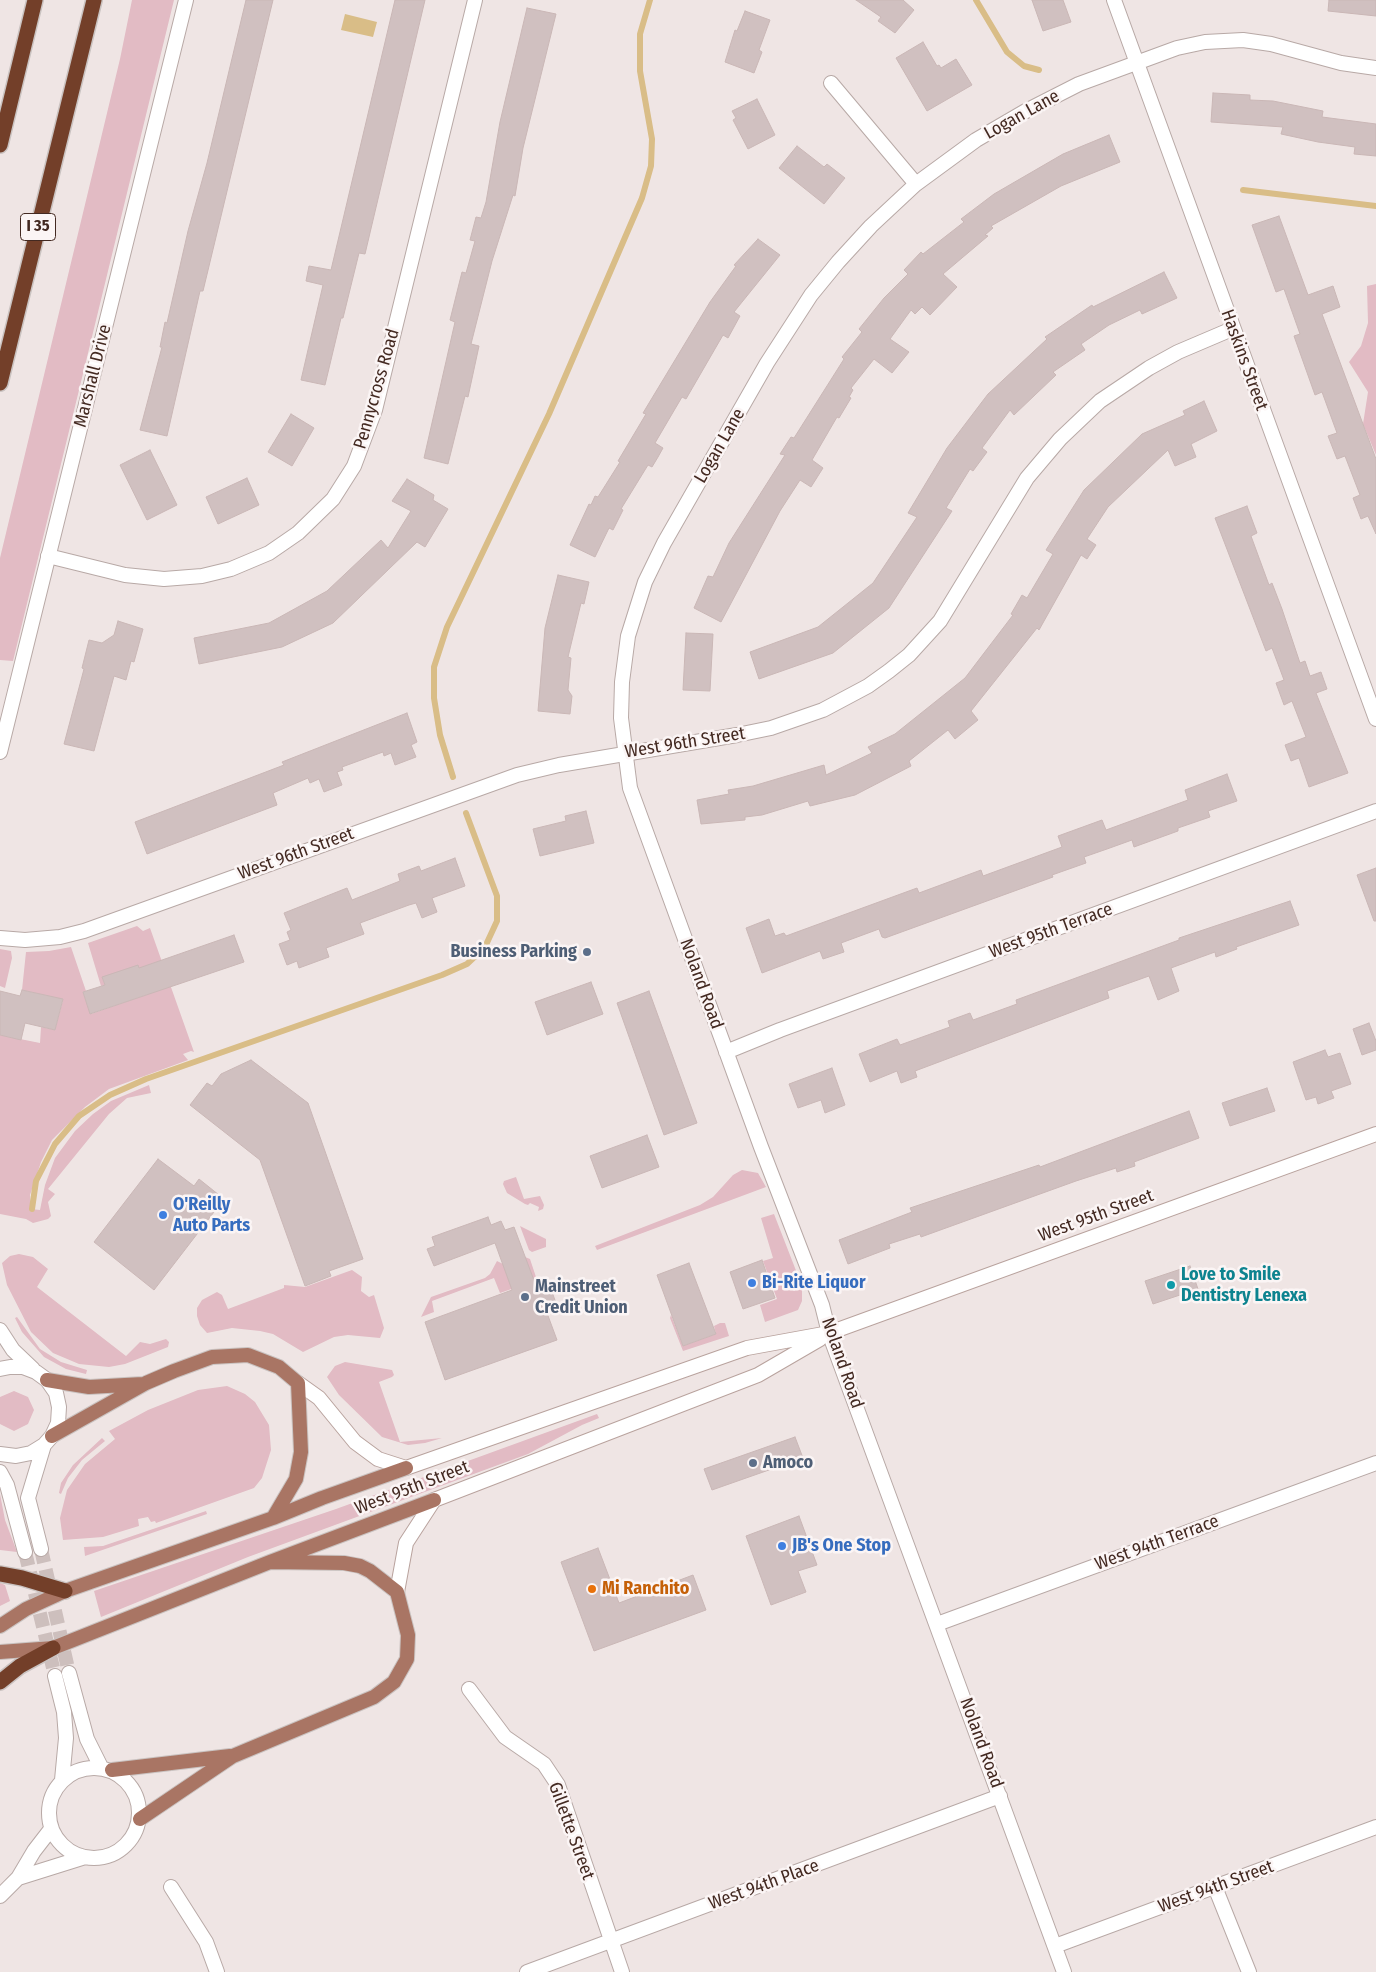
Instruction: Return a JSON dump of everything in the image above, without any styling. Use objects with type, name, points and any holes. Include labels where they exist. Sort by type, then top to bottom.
[{"type":"highway","points":[[0,145],[35,0]]},
{"type":"highway","name":"I 35","points":[[0,383],[94,0]]},
{"type":"highway","points":[[0,1574],[22,1578],[65,1591]]},
{"type":"highway","points":[[0,1682],[20,1666],[53,1648]]},
{"type":"main road","points":[[48,1441],[146,1384],[212,1357],[248,1356],[278,1367],[298,1383],[301,1452],[296,1479],[273,1518]]},
{"type":"main road","points":[[47,1380],[89,1387],[146,1384]]},
{"type":"main road","name":"West 95th Street","points":[[0,1626],[26,1609],[65,1591],[273,1518],[406,1468]]},
{"type":"main road","name":"West 95th Street","points":[[0,1652],[53,1648],[270,1562],[434,1500]]},
{"type":"main road","points":[[140,1819],[233,1756],[374,1697],[394,1682],[407,1659],[408,1635],[397,1592],[360,1566],[344,1563],[270,1562]]},
{"type":"main road","points":[[107,1769],[233,1756]]},
{"type":"street","name":"Marshall Drive","points":[[0,752],[186,0]]},
{"type":"street","name":"Pennycross Road","points":[[48,556],[125,575],[164,579],[202,576],[232,569],[267,554],[291,538],[321,513],[334,499],[354,466],[375,410],[474,0]]},
{"type":"street","name":"Haskins Street","points":[[1114,0],[1232,329],[1376,719]]},
{"type":"street","name":"Logan Lane","points":[[626,753],[621,718],[622,682],[628,636],[642,589],[664,543],[767,363],[811,295],[870,226],[916,184],[976,140],[1024,112],[1079,84],[1136,62],[1205,42],[1243,40],[1270,44],[1341,63],[1376,68]]},
{"type":"street","points":[[832,84],[916,184]]},
{"type":"street","name":"West 96th Street","points":[[0,938],[25,940],[60,937],[84,931],[485,785],[555,765],[771,728],[823,710],[868,686],[909,655],[940,620],[1028,478],[1060,439],[1100,401],[1149,368],[1178,352],[1232,329]]},
{"type":"street","name":"Noland Road","points":[[626,753],[633,795],[726,1052],[822,1305],[829,1334],[1064,1972]]},
{"type":"street","name":"West 95th Terrace","points":[[726,1052],[780,1030],[1376,812]]},
{"type":"street","name":"West 95th Street","points":[[406,1468],[747,1348],[829,1334],[1376,1134]]},
{"type":"street","points":[[0,1330],[13,1350],[47,1380],[56,1393],[59,1407],[58,1423],[48,1441],[28,1498],[41,1549]]},
{"type":"street","name":"West 95th Street","points":[[434,1500],[758,1376],[829,1334]]},
{"type":"street","points":[[0,1369],[23,1367],[36,1372]]},
{"type":"street","points":[[298,1383],[319,1398],[355,1442],[378,1459],[406,1468]]},
{"type":"street","points":[[0,1454],[16,1456],[31,1453],[48,1441]]},
{"type":"street","name":"West 94th Terrace","points":[[937,1624],[1376,1463]]},
{"type":"street","points":[[0,1472],[7,1485],[25,1552]]},
{"type":"street","points":[[397,1592],[406,1543],[434,1500]]},
{"type":"street","points":[[69,1673],[87,1739],[107,1769]]},
{"type":"street","points":[[54,1676],[64,1712],[66,1738],[62,1780]]},
{"type":"street","name":"Gillette Street","points":[[469,1689],[505,1737],[544,1764],[558,1785],[610,1942],[622,1972]]},
{"type":"street","points":[[87,1768],[107,1769],[125,1778],[134,1790],[139,1804],[140,1819],[136,1833],[126,1845],[114,1854],[100,1858],[85,1857],[71,1852],[59,1842],[51,1829],[50,1803],[54,1791],[62,1780],[74,1772],[87,1768]]},
{"type":"street","name":"West 94th Place","points":[[527,1972],[1000,1796]]},
{"type":"street","name":"West 94th Street","points":[[1055,1946],[1376,1827]]},
{"type":"street","points":[[0,1896],[18,1878],[34,1851],[51,1829]]},
{"type":"street","points":[[18,1878],[85,1857]]},
{"type":"street","points":[[171,1887],[206,1942],[217,1972]]},
{"type":"street","points":[[1215,1887],[1249,1972]]},
{"type":"shaded area","points":[[132,0],[174,0],[13,661],[0,660],[0,558],[120,59]]},
{"type":"shaded area","points":[[345,14],[377,22],[373,37],[341,30]]},
{"type":"shaded area","points":[[1376,284],[1376,455],[1363,424],[1368,392],[1349,362],[1361,346],[1368,323],[1367,286]]},
{"type":"shaded area","points":[[137,926],[143,931],[150,928],[194,1052],[191,1051],[183,1054],[188,1060],[109,1089],[85,1107],[52,1140],[41,1162],[30,1195],[31,1209],[40,1210],[45,1185],[55,1158],[75,1131],[93,1114],[111,1101],[149,1085],[151,1093],[127,1098],[109,1114],[48,1189],[55,1194],[48,1202],[51,1216],[48,1219],[33,1223],[26,1219],[0,1214],[0,1035],[40,1043],[41,1027],[55,1030],[63,1000],[22,990],[26,952],[49,951],[71,947],[86,991],[83,992],[91,1014],[148,994],[102,977],[105,985],[101,986],[88,943]]},
{"type":"shaded area","points":[[0,949],[11,951],[12,958],[5,988],[0,986]]},
{"type":"shaded area","points":[[742,1170],[758,1173],[766,1187],[597,1250],[595,1246],[700,1205],[713,1197],[733,1175]]},
{"type":"shaded area","points":[[516,1177],[524,1199],[540,1196],[544,1205],[543,1209],[538,1211],[539,1207],[530,1203],[528,1205],[525,1204],[507,1193],[503,1184],[504,1181]]},
{"type":"shaded area","points":[[774,1214],[802,1286],[802,1301],[798,1310],[765,1322],[760,1305],[777,1299],[763,1261],[773,1258],[761,1218]]},
{"type":"shaded area","points":[[520,1226],[546,1239],[546,1247],[532,1252],[529,1250]]},
{"type":"shaded area","points":[[19,1254],[33,1257],[48,1269],[37,1287],[126,1356],[140,1342],[150,1344],[166,1339],[169,1342],[168,1347],[125,1364],[109,1367],[79,1364],[53,1353],[31,1332],[7,1285],[2,1263],[10,1256]]},
{"type":"shaded area","points":[[525,1257],[530,1259],[537,1280],[500,1293],[494,1278],[432,1301],[434,1312],[421,1317],[431,1297],[485,1278],[490,1274],[497,1261],[503,1264]]},
{"type":"shaded area","points":[[352,1270],[362,1277],[361,1291],[369,1297],[374,1295],[384,1328],[380,1338],[348,1335],[334,1337],[303,1352],[273,1334],[260,1331],[232,1328],[207,1333],[200,1325],[197,1316],[197,1308],[202,1300],[217,1292],[222,1295],[228,1309],[284,1288],[284,1285],[305,1287]]},
{"type":"shaded area","points":[[671,1315],[683,1346],[716,1334],[714,1326],[720,1323],[725,1323],[729,1336],[683,1351],[670,1318]]},
{"type":"shaded area","points":[[17,1317],[40,1349],[61,1362],[87,1370],[86,1374],[66,1369],[44,1357],[22,1332],[15,1318]]},
{"type":"shaded area","points":[[345,1362],[392,1370],[394,1375],[392,1377],[379,1382],[400,1442],[442,1438],[408,1445],[382,1437],[339,1395],[327,1377],[335,1366]]},
{"type":"shaded area","points":[[227,1386],[245,1394],[255,1402],[269,1425],[271,1450],[262,1478],[254,1488],[156,1523],[155,1521],[151,1522],[148,1517],[138,1519],[139,1526],[103,1537],[63,1540],[60,1518],[67,1490],[85,1464],[115,1439],[109,1431],[148,1410],[198,1390]]},
{"type":"shaded area","points":[[14,1391],[28,1397],[34,1410],[28,1424],[14,1431],[0,1424],[0,1397]]},
{"type":"shaded area","points":[[597,1414],[599,1418],[528,1454],[248,1557],[101,1617],[94,1591],[336,1509]]},
{"type":"shaded area","points":[[102,1438],[105,1441],[82,1460],[68,1478],[61,1494],[59,1493],[61,1483],[73,1465]]},
{"type":"shaded area","points":[[0,1494],[5,1520],[17,1552],[0,1550]]},
{"type":"shaded area","points":[[206,1511],[207,1514],[85,1556],[84,1547],[103,1546]]},
{"type":"shaded area","points":[[0,1583],[5,1585],[10,1601],[0,1606]]},
{"type":"building","points":[[246,0],[273,0],[203,291],[200,291],[167,436],[140,430],[162,347],[160,347],[165,322],[167,323]]},
{"type":"building","points":[[395,0],[425,0],[365,254],[359,253],[325,385],[301,380],[323,285],[306,281],[309,266],[331,270]]},
{"type":"building","points":[[856,0],[903,0],[914,10],[895,33],[878,21],[881,17]]},
{"type":"building","points":[[1032,0],[1063,0],[1071,22],[1043,31]]},
{"type":"building","points":[[1329,0],[1376,0],[1376,16],[1328,11]]},
{"type":"building","points":[[527,8],[556,14],[523,148],[515,196],[513,195],[492,261],[471,344],[479,346],[468,397],[465,396],[448,464],[424,458],[455,322],[450,320],[462,272],[466,273],[475,241],[470,240],[476,217],[481,218],[486,202],[500,122]]},
{"type":"building","points":[[745,11],[770,20],[759,50],[762,52],[754,73],[725,62],[735,30],[737,31]]},
{"type":"building","points":[[923,42],[937,66],[939,65],[941,68],[956,59],[972,85],[927,111],[896,58]]},
{"type":"building","points":[[1213,93],[1250,95],[1250,100],[1273,101],[1323,111],[1322,117],[1376,124],[1376,156],[1354,154],[1355,147],[1281,134],[1283,127],[1211,122]]},
{"type":"building","points":[[757,99],[775,135],[748,149],[733,120],[736,118],[732,111]]},
{"type":"building","points":[[1109,135],[1120,162],[1061,186],[991,226],[993,228],[985,235],[988,236],[943,274],[957,287],[930,315],[922,307],[915,314],[911,310],[890,339],[909,352],[892,373],[874,359],[851,388],[853,390],[849,397],[851,398],[839,418],[837,417],[812,460],[823,468],[811,487],[800,480],[780,511],[721,622],[694,608],[708,576],[713,577],[729,543],[785,455],[780,454],[791,437],[794,438],[844,359],[842,357],[862,332],[859,329],[884,298],[908,274],[904,270],[921,252],[923,254],[964,222],[961,219],[994,194],[1063,154]]},
{"type":"building","points":[[797,146],[824,167],[827,164],[845,178],[824,204],[779,168]]},
{"type":"building","points":[[1279,216],[1308,295],[1333,286],[1340,307],[1322,314],[1376,459],[1376,534],[1368,516],[1361,519],[1353,498],[1360,495],[1345,456],[1337,459],[1328,436],[1337,433],[1322,392],[1315,395],[1294,336],[1300,334],[1284,289],[1276,292],[1252,225]]},
{"type":"building","points":[[758,239],[780,255],[734,312],[740,316],[728,338],[723,335],[686,399],[682,397],[655,443],[663,448],[652,467],[648,465],[621,509],[623,510],[613,530],[609,528],[595,557],[570,545],[589,504],[591,505],[595,496],[598,497],[620,462],[618,461],[646,414],[643,413],[710,302],[736,266],[734,265]]},
{"type":"building","points":[[1164,272],[1177,298],[1142,314],[1140,310],[1109,325],[1081,344],[1085,350],[1053,372],[1056,375],[1014,415],[1010,410],[982,448],[987,452],[973,471],[970,469],[946,508],[952,511],[889,608],[833,653],[759,679],[750,652],[818,627],[873,583],[917,517],[908,513],[947,448],[988,394],[1047,339],[1045,337],[1092,305],[1093,307]]},
{"type":"building","points":[[1204,401],[1217,431],[1191,444],[1196,457],[1175,466],[1168,450],[1108,507],[1087,539],[1096,545],[1087,559],[1081,555],[1039,630],[1037,628],[971,711],[978,720],[955,739],[948,730],[909,761],[911,766],[855,795],[810,806],[808,801],[762,815],[745,817],[745,820],[701,824],[697,800],[729,794],[728,790],[753,786],[824,765],[826,775],[872,753],[868,747],[895,734],[965,678],[1013,615],[1011,614],[1022,595],[1027,598],[1053,554],[1046,550],[1084,490],[1142,434],[1185,415],[1183,411]]},
{"type":"building","points":[[291,414],[314,428],[292,466],[268,452]]},
{"type":"building","points":[[150,450],[177,505],[147,520],[120,465]]},
{"type":"building","points":[[247,478],[259,505],[218,524],[206,497]]},
{"type":"building","points":[[407,479],[434,495],[433,500],[448,509],[425,547],[417,542],[333,623],[282,647],[199,664],[194,638],[269,623],[327,591],[381,540],[388,548],[411,511],[392,501]]},
{"type":"building","points":[[1247,506],[1257,533],[1251,536],[1269,585],[1272,583],[1300,663],[1305,661],[1310,676],[1321,672],[1327,689],[1316,693],[1348,773],[1309,787],[1299,758],[1291,761],[1285,745],[1306,737],[1292,701],[1284,705],[1276,683],[1284,680],[1272,648],[1266,651],[1215,518]]},
{"type":"building","points":[[558,575],[589,582],[584,604],[581,603],[568,657],[571,658],[568,690],[572,696],[570,714],[538,711],[545,628]]},
{"type":"building","points":[[118,621],[143,629],[134,662],[131,661],[126,680],[114,676],[94,751],[64,744],[84,669],[82,668],[89,640],[102,643],[114,635]]},
{"type":"building","points":[[686,633],[713,634],[710,691],[683,690]]},
{"type":"building","points":[[407,713],[417,742],[411,745],[416,757],[395,765],[391,753],[384,756],[383,752],[342,767],[343,770],[337,772],[342,785],[324,792],[319,779],[310,783],[308,778],[273,793],[277,805],[147,854],[135,822],[284,765],[282,762]]},
{"type":"building","points":[[1227,774],[1237,801],[1208,811],[1210,817],[1178,828],[1178,831],[1134,847],[1132,840],[1084,857],[1086,863],[1052,875],[1053,877],[885,938],[882,937],[879,929],[841,943],[844,952],[823,959],[820,951],[762,973],[746,928],[769,919],[775,936],[784,933],[786,936],[917,888],[919,893],[981,870],[983,876],[1062,847],[1058,836],[1102,820],[1106,830],[1188,800],[1185,790]]},
{"type":"building","points":[[586,811],[594,843],[540,856],[533,829],[566,821],[565,816]]},
{"type":"building","points":[[455,858],[465,886],[432,898],[437,912],[422,918],[416,903],[409,905],[360,923],[364,934],[326,948],[329,957],[299,968],[297,961],[287,965],[279,944],[290,940],[287,932],[291,930],[284,913],[347,888],[352,900],[400,881],[398,874],[419,866],[421,871]]},
{"type":"building","points":[[1376,868],[1376,921],[1374,921],[1357,875]]},
{"type":"building","points":[[1290,901],[1299,925],[1236,947],[1237,949],[1216,957],[1215,952],[1171,968],[1179,991],[1158,1000],[1149,976],[1107,991],[1109,998],[915,1071],[917,1077],[901,1083],[897,1071],[870,1082],[859,1054],[897,1039],[900,1045],[950,1027],[948,1021],[970,1013],[973,1020],[1017,1004],[1016,1000],[1179,940],[1179,938]]},
{"type":"building","points":[[234,935],[244,962],[90,1014],[83,992],[105,985],[102,977],[138,965],[139,968]]},
{"type":"building","points":[[591,982],[603,1014],[547,1035],[535,1002]]},
{"type":"building","points":[[22,990],[63,999],[55,1030],[25,1023],[21,1040],[0,1035],[0,991],[20,996]]},
{"type":"building","points":[[649,991],[697,1123],[664,1135],[617,1003]]},
{"type":"building","points":[[1369,1023],[1376,1041],[1376,1050],[1362,1055],[1353,1029]]},
{"type":"building","points":[[1325,1050],[1328,1057],[1340,1053],[1351,1084],[1331,1091],[1334,1098],[1318,1104],[1316,1097],[1306,1100],[1293,1062]]},
{"type":"building","points":[[251,1060],[308,1103],[363,1259],[329,1271],[331,1276],[305,1286],[260,1160],[190,1105],[207,1083],[212,1086],[221,1074]]},
{"type":"building","points":[[832,1068],[845,1105],[825,1113],[821,1100],[798,1108],[789,1084]]},
{"type":"building","points":[[1267,1088],[1275,1111],[1230,1126],[1222,1103]]},
{"type":"building","points":[[1189,1111],[1199,1138],[1134,1162],[1135,1166],[1117,1172],[1116,1168],[921,1237],[920,1234],[889,1244],[890,1248],[848,1264],[839,1240],[912,1212],[910,1208],[1039,1165],[1040,1167]]},
{"type":"building","points":[[647,1135],[659,1167],[602,1188],[590,1156]]},
{"type":"building","name":"O'Reilly Auto Parts","points":[[158,1159],[194,1186],[199,1179],[224,1199],[154,1290],[94,1242]]},
{"type":"building","name":"Mainstreet Credit Union","points":[[488,1217],[491,1225],[501,1221],[505,1230],[514,1227],[535,1283],[547,1278],[556,1303],[551,1304],[553,1311],[547,1313],[557,1340],[445,1380],[425,1322],[512,1290],[495,1243],[434,1266],[427,1249],[435,1246],[432,1237]]},
{"type":"building","name":"Bi-Rite Liquor","points":[[762,1260],[775,1298],[743,1309],[730,1272]]},
{"type":"building","points":[[689,1263],[716,1334],[683,1346],[657,1275]]},
{"type":"building","name":"Love to Smile Dentistry Lenexa","points":[[1190,1266],[1198,1289],[1153,1304],[1145,1281]]},
{"type":"building","name":"Amoco","points":[[795,1437],[803,1458],[712,1490],[704,1469]]},
{"type":"building","points":[[799,1516],[817,1565],[798,1571],[806,1592],[771,1605],[746,1536]]},
{"type":"building","name":"Mi Ranchito","points":[[598,1548],[619,1603],[693,1575],[706,1610],[594,1651],[561,1562]]},
{"type":"waterway","points":[[453,777],[440,735],[434,698],[434,667],[447,627],[549,414],[642,198],[651,166],[652,139],[640,71],[640,34],[650,0]]},
{"type":"waterway","points":[[976,0],[1007,52],[1024,66],[1039,70]]},
{"type":"waterway","points":[[1243,190],[1376,206]]},
{"type":"waterway","points":[[32,1209],[36,1181],[55,1144],[79,1116],[110,1095],[146,1079],[442,975],[467,964],[485,947],[497,921],[497,896],[466,813]]},
{"type":"tunnel","points":[[41,1549],[69,1673]]},
{"type":"tunnel","points":[[25,1552],[55,1676]]},
{"type":"place","name":"Business Parking","points":[[587,952]]},
{"type":"place","name":"O'Reilly Auto Parts","points":[[163,1215]]},
{"type":"place","name":"Bi-Rite Liquor","points":[[752,1283]]},
{"type":"place","name":"Love to Smile Dentistry Lenexa","points":[[1171,1285]]},
{"type":"place","name":"Mainstreet Credit Union","points":[[525,1297]]},
{"type":"place","name":"Amoco","points":[[753,1463]]},
{"type":"place","name":"JB's One Stop","points":[[782,1546]]},
{"type":"place","name":"Mi Ranchito","points":[[592,1589]]}]
